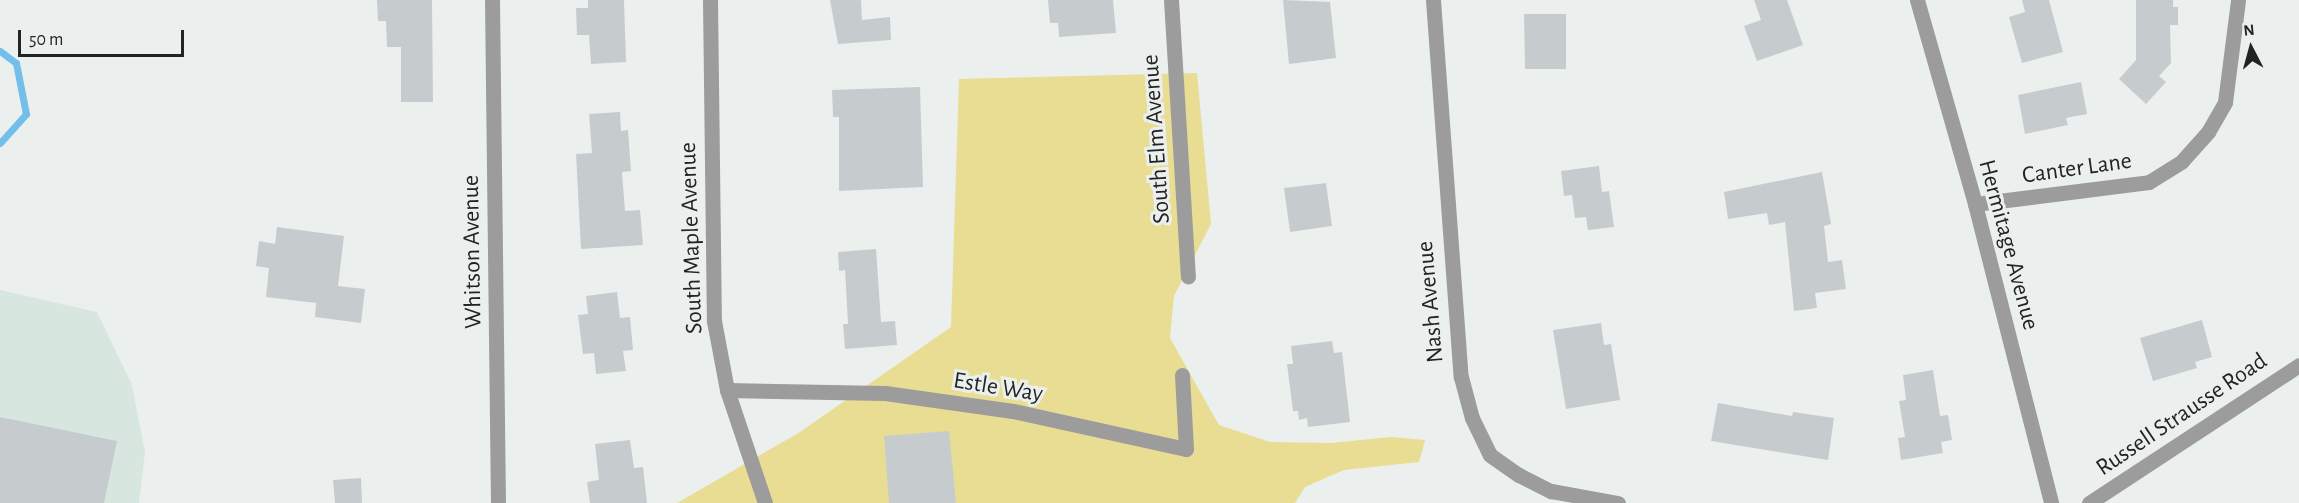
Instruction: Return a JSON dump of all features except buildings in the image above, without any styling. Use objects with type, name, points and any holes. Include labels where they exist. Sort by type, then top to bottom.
[{"type":"street","name":"Whitson Avenue","points":[[492,0],[498,503]]},
{"type":"street","name":"South Maple Avenue","points":[[710,0],[711,264],[714,321],[727,390],[765,503]]},
{"type":"street","name":"South Elm Avenue","points":[[1171,0],[1188,276]]},
{"type":"street","name":"Nash Avenue","points":[[1433,0],[1461,377],[1472,418],[1490,455],[1519,475],[1551,491],[1618,503]]},
{"type":"street","name":"Hermitage Avenue","points":[[1917,0],[1975,204],[2051,503]]},
{"type":"street","name":"Canter Lane","points":[[1975,204],[2149,182],[2182,161],[2208,132],[2225,102],[2238,0]]},
{"type":"street","name":"Russell Strausse Road","points":[[2089,503],[2299,364]]},
{"type":"street","name":"Estle Way","points":[[727,390],[885,393],[1013,411],[1186,449],[1182,375]]},
{"type":"shaded area","points":[[1197,73],[1211,224],[1174,296],[1170,338],[1219,425],[1270,442],[1331,443],[1391,437],[1425,440],[1419,462],[1344,470],[1305,487],[1295,503],[677,503],[800,432],[951,327],[959,79]]},
{"type":"shaded area","points":[[0,290],[97,312],[132,385],[145,453],[139,503],[0,503]]},
{"type":"waterway","points":[[0,51],[16,63],[26,114],[0,143]]}]
